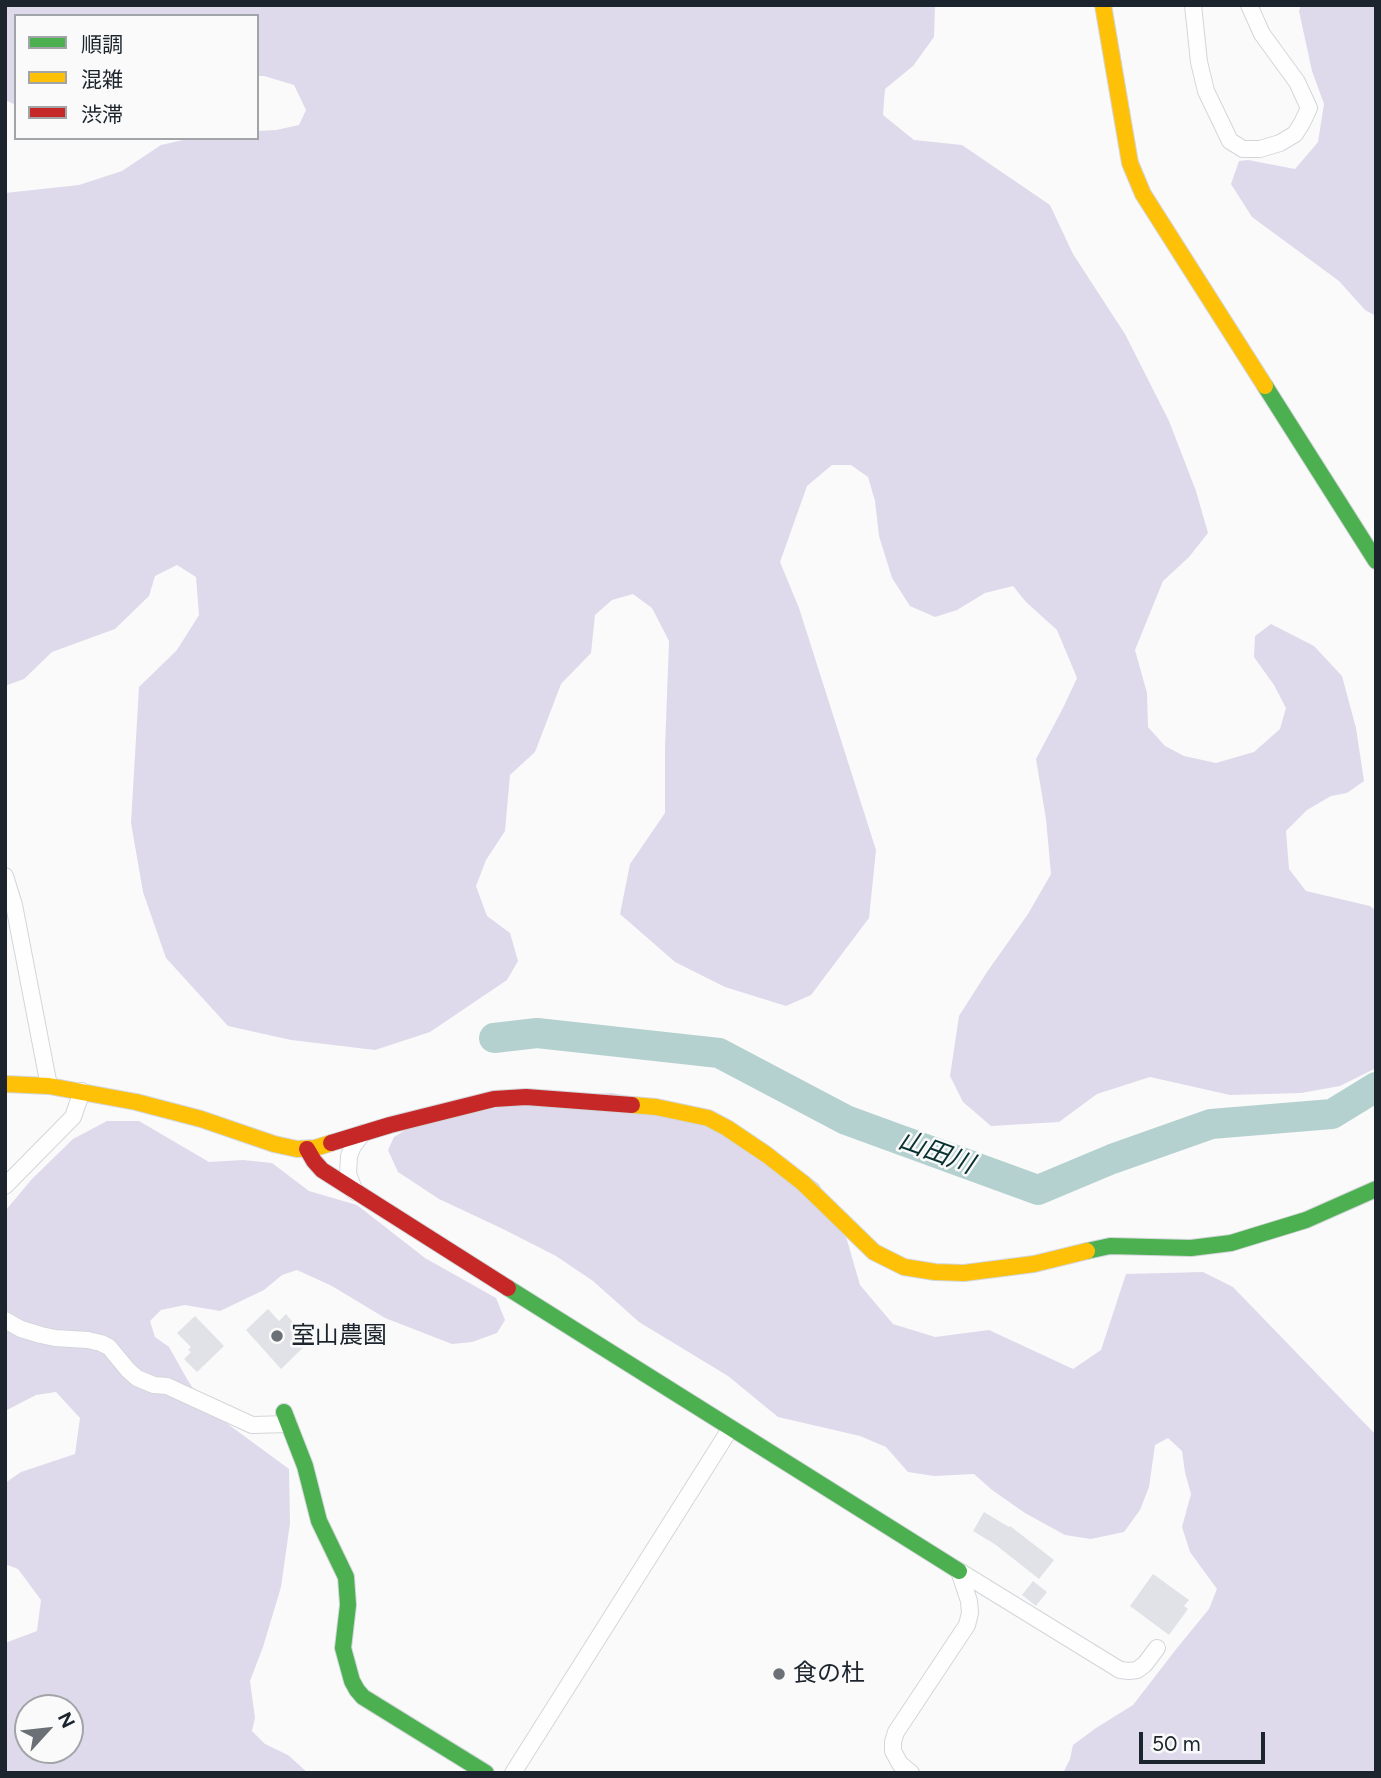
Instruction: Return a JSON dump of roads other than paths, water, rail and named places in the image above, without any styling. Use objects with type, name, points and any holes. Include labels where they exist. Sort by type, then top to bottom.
[{"type":"street","points":[[1103,5],[1130,163],[1143,194],[1376,561]]},
{"type":"street","points":[[1193,5],[1199,62],[1206,91],[1230,141],[1243,149],[1260,149],[1280,143],[1296,134],[1308,108],[1297,82],[1262,34],[1249,5]]},
{"type":"street","points":[[5,876],[14,905],[49,1086]]},
{"type":"street","points":[[5,1084],[49,1086],[136,1102],[297,1149],[307,1149],[494,1099],[526,1097],[656,1107],[708,1118],[727,1128],[803,1183],[874,1252],[904,1266],[935,1272],[964,1273],[1034,1264],[1110,1247],[1191,1248],[1231,1243],[1306,1220],[1376,1189]]},
{"type":"street","points":[[5,1186],[73,1117],[82,1091]]},
{"type":"street","points":[[355,1192],[348,1174],[349,1156],[363,1133]]},
{"type":"street","points":[[307,1149],[322,1170],[355,1192],[730,1429],[1120,1670],[1137,1670],[1157,1648]]},
{"type":"street","points":[[5,1320],[21,1329],[41,1335],[101,1343],[109,1347],[137,1378],[154,1385],[167,1386],[253,1425],[287,1418],[305,1466],[319,1521],[346,1577],[348,1605],[343,1648],[357,1690],[363,1697],[485,1773]]},
{"type":"street","points":[[513,1773],[730,1429]]},
{"type":"street","points":[[911,1773],[900,1763],[893,1751],[893,1742],[896,1732],[967,1625],[970,1601],[959,1571]]},
{"type":"waterway","name":"山田川","points":[[494,1038],[537,1033],[719,1053],[846,1120],[1038,1190],[1112,1159],[1211,1124],[1332,1114],[1376,1087]]},
{"type":"place","name":"室山農園","points":[[277,1336]]},
{"type":"place","name":"食の杜","points":[[779,1674]]}]
